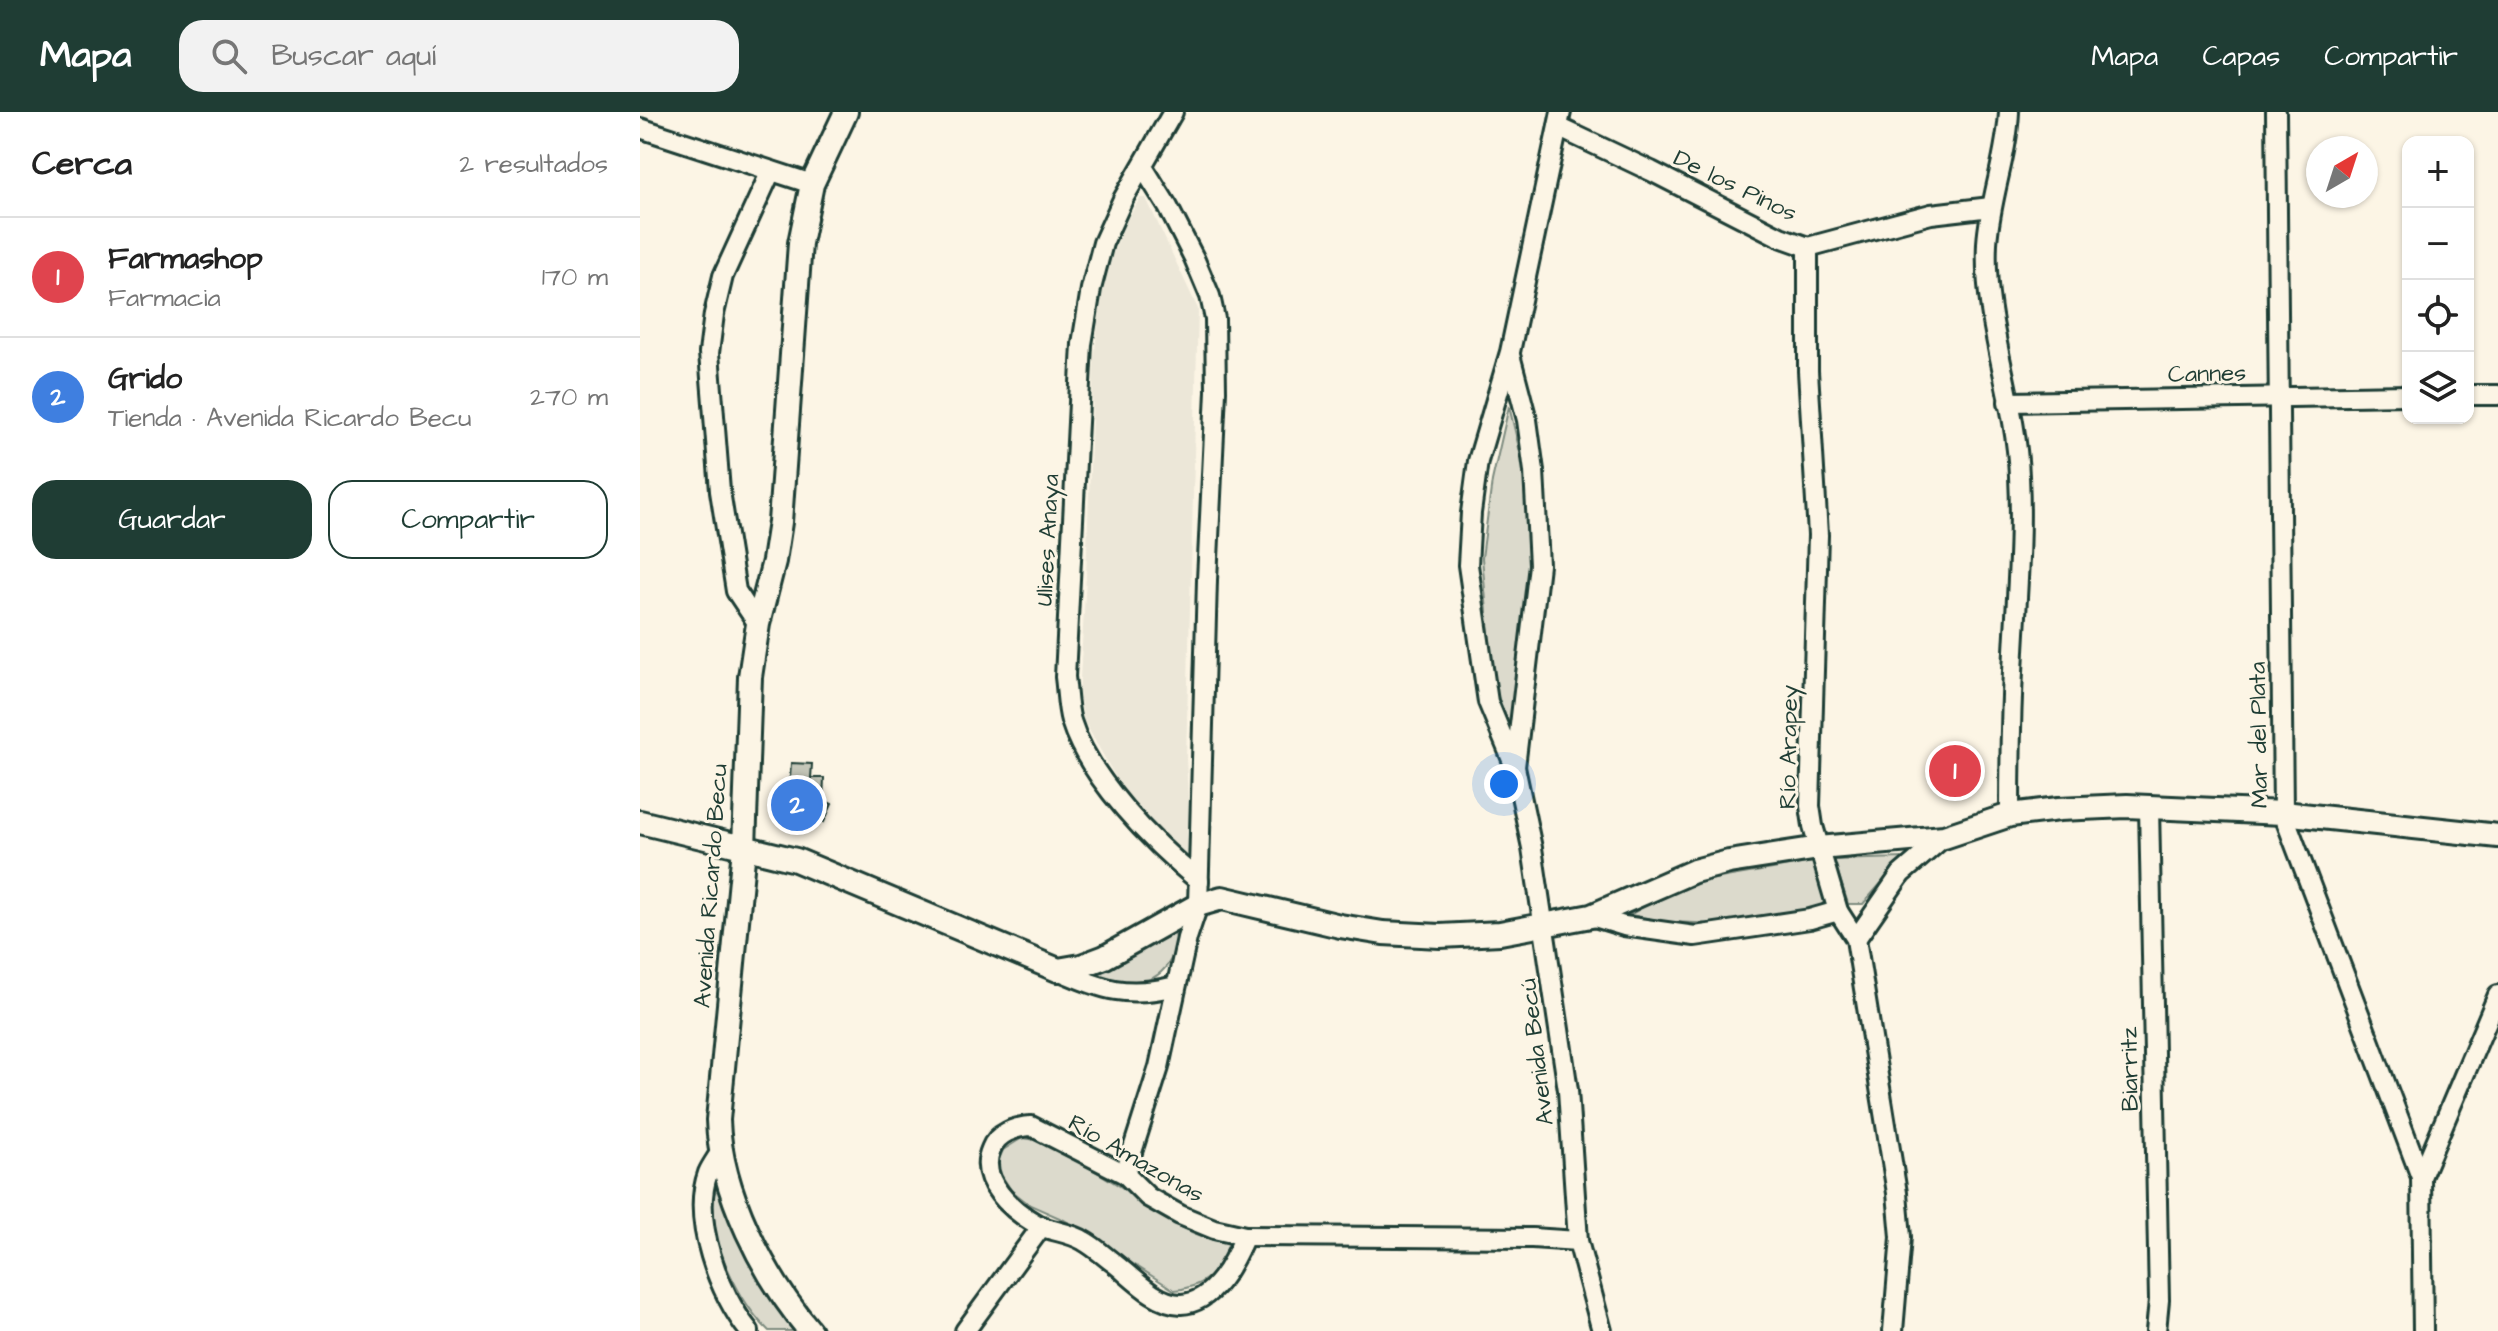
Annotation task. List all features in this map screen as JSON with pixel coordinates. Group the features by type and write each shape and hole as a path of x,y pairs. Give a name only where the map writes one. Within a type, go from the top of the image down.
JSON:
{"street":[{"name":"Avenida Ricardo Becu","path":"810,1331 796,1314 748,1233 721,1151 718,1120 744,848 750,677 780,522 800,243 812,184 846,112"},
{"name":"Ulises Anaya","path":"1173,112 1123,199 1103,243 1091,289 1082,344 1065,677 1071,721 1101,775 1128,812 1166,854 1199,881"},
{"path":"2009,112 1987,244 1989,302 2017,441 2021,554 2014,648 2010,815"},
{"name":"Mar del Plata","path":"2276,112 2283,813 2421,1177 2423,1331"},
{"path":"1515,767 1488,702 1468,565 1471,513 1478,461 1510,352 1540,199 1560,120"},
{"name":"De los Pinos","path":"1560,120 1651,171 1780,237 1808,247 1931,214 1991,207"},
{"path":"640,128 812,184"},
{"path":"1125,1174 1159,1067 1176,986 1198,905 1216,391 1215,319 1210,296 1168,207 1143,167"},
{"path":"758,624 736,591 720,491 709,353 723,276 771,171"},
{"name":"Río Arapey","path":"1808,247 1808,371 1818,535 1810,806 1838,911 1856,939 1892,1145 1901,1237 1893,1331"},
{"path":"1510,352 1529,433 1539,565 1515,767"},
{"name":"Cannes","path":"2008,402 2402,395"},
{"path":"2474,395 2498,395"},
{"name":"Avenida Becú","path":"1515,767 1545,925 1568,1090 1578,1241 1602,1331"},
{"path":"1058,970 1105,957 1198,905 1222,898 1383,933 1440,936 1500,933 1591,916 1694,871 1742,859 1819,848 1944,837 2010,815 2059,809 2149,807 2283,813 2498,836"},
{"name":"Biarritz","path":"2149,807 2159,1300 2156,1331"},
{"path":"640,822 796,860 1098,988 1120,992 1156,991 1176,986"},
{"path":"1856,939 1901,874 1944,837"},
{"path":"1591,916 1624,926 1695,936 1810,919 1838,911"},
{"path":"2421,1177 2498,995"},
{"name":"Río Amazonas","path":"1245,1236 1234,1262 1216,1285 1198,1299 1181,1304 1162,1300 1085,1241 1042,1226 1020,1213 992,1182 987,1162 992,1146 1005,1133 1031,1126 1125,1174 1148,1197 1180,1215 1214,1229 1245,1236 1578,1241"},
{"name":"Avenida Ricardo Becu","path":"721,1151 708,1173 702,1202 706,1232 716,1274 749,1331"},
{"path":"965,1331 1042,1226"}],"shaded area":[{"path":"1140,198 1146,198 1198,309 1186,759 1191,850 1183,857 1120,785 1084,721 1079,695 1094,360 1100,305 1111,258"},
{"path":"1509,406 1524,469 1530,548 1511,731 1494,686 1482,558 1492,481"},
{"path":"1903,858 1863,904 1848,904 1834,860"},
{"path":"1813,862 1827,897 1818,910 1722,924 1669,922 1630,915 1665,894 1708,880"},
{"path":"1175,934 1174,953 1157,976 1129,983 1097,977 1120,960"},
{"path":"1022,1138 1038,1141 1062,1152 1174,1223 1199,1235 1228,1243 1231,1249 1208,1278 1194,1286 1174,1290 1064,1220 1030,1205 1011,1190 998,1170 999,1159 1003,1150"},
{"path":"720,1184 760,1278 793,1331 769,1331 758,1320 728,1271 712,1216 713,1198"}],"building":[{"path":"1962,747 1964,765 1961,775 1942,788 1939,749"},
{"path":"791,763 812,764 811,778 824,778 823,800 832,804 824,822 792,803 789,794"}],"place":[{"name":"Farmashop","path":"1955,771"},
{"name":"Grido","path":"797,805"}]}
